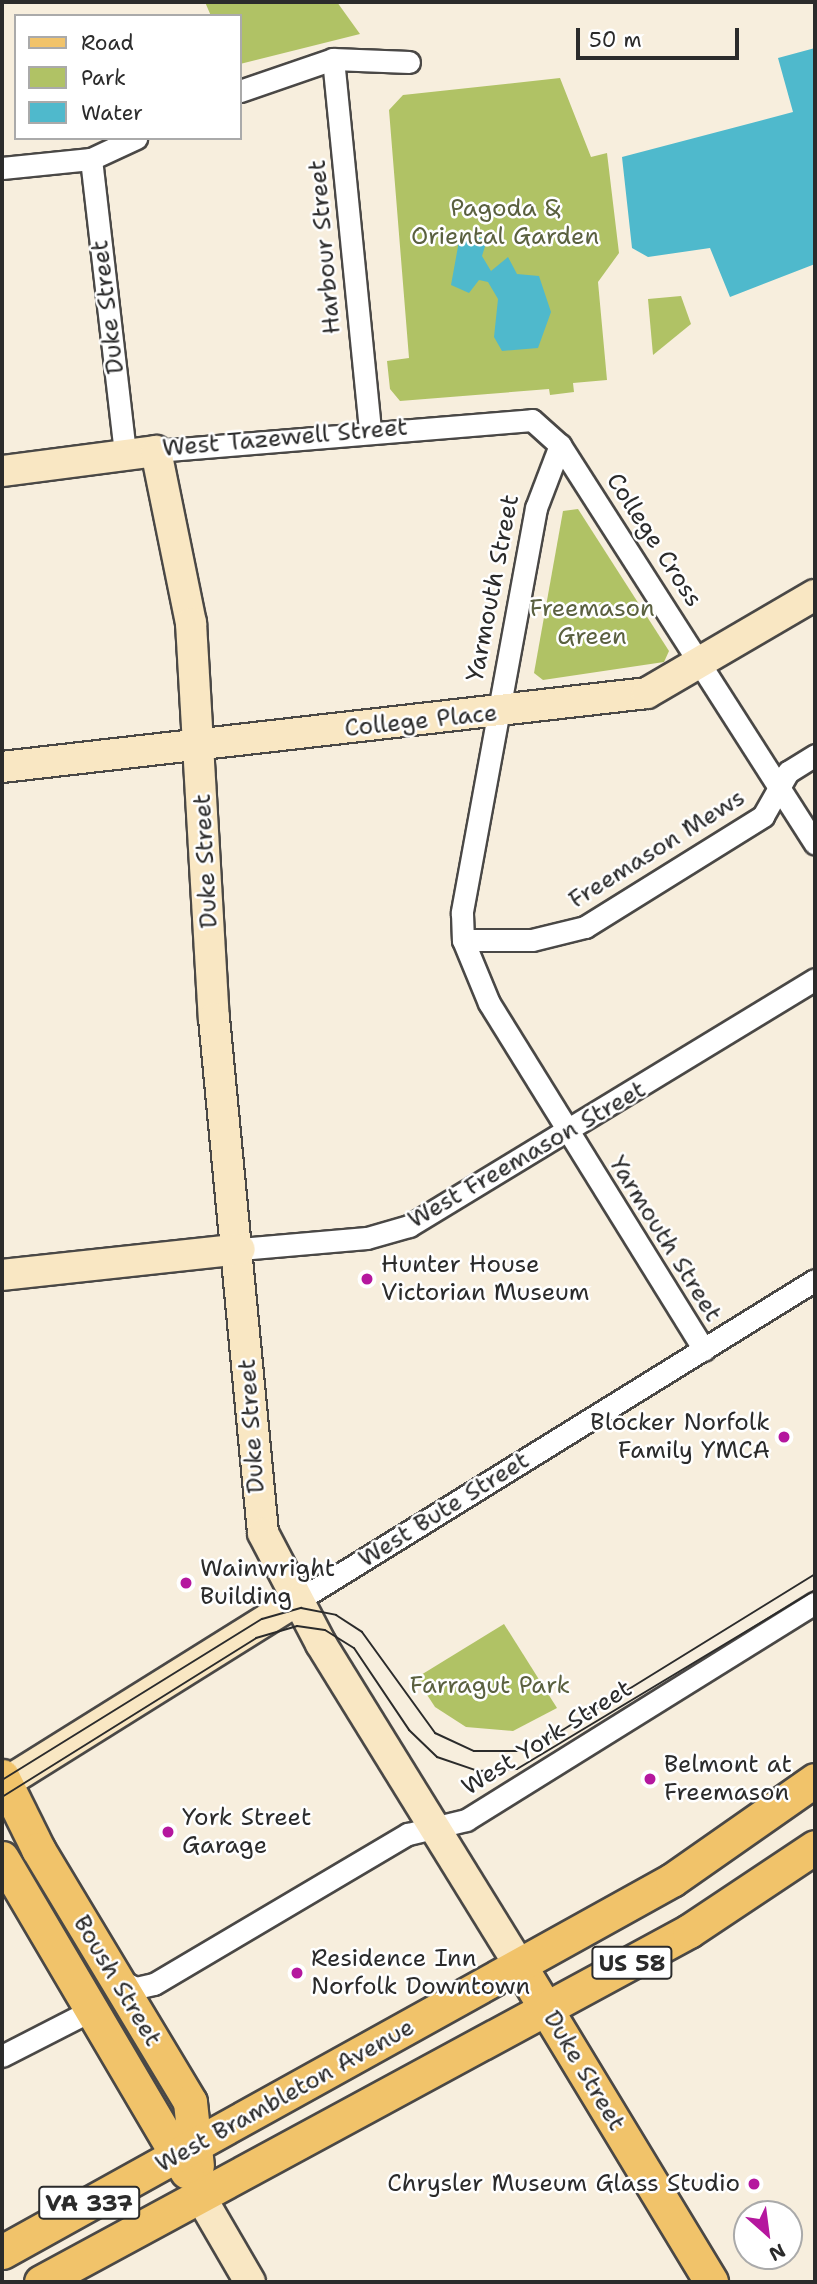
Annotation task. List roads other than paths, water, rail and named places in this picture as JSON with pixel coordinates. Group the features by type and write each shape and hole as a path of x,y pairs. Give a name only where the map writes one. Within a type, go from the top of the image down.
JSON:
{"main road":[{"name":"West Brambleton Avenue","path":"2,2252 520,1966 724,1849 815,1780"},
{"name":"Boush Street","path":"3,1781 114,1977 190,2102 186,2150"},
{"name":"West Brambleton Avenue","path":"41,2282 80,2273 200,2196 546,2010 716,1915 815,1847"},
{"name":"Boush Street","path":"2,1858 92,2010 186,2150 200,2196"},
{"name":"Duke Street","path":"520,1966 711,2282"}],"street":[{"path":"242,90 333,59 409,62"},
{"name":"Harbour Street","path":"333,59 370,430"},
{"path":"2,168 91,159 132,140"},
{"name":"Duke Street","path":"91,159 125,454"},
{"name":"West Tazewell Street","path":"2,471 125,454 513,418 531,420 560,444"},
{"name":"College Cross","path":"560,444 705,664 815,843"},
{"name":"Yarmouth Street","path":"560,444 541,482 461,913 463,940 489,1003 704,1350"},
{"name":"Duke Street","path":"156,451 191,623 214,1018 240,1249 257,1502 272,1559 520,1966"},
{"name":"College Place","path":"2,767 199,743 496,713 647,693 705,664 815,595"},
{"path":"779,785 815,755"},
{"name":"Freemason Mews","path":"463,940 532,940 585,927 763,816 779,785"},
{"name":"West Freemason Street","path":"2,1275 367,1238 410,1226 815,979"},
{"name":"West Bute Street","path":"3,1781 815,1280"},
{"name":"West York Street","path":"114,1977 142,1988 201,1960 408,1834 466,1820 815,1604"},
{"path":"2,2056 92,2010"},
{"name":"Boush Street","path":"200,2196 250,2282"}],"water":[{"path":"815,48 815,264 730,297 710,248 648,257 632,248 622,157 793,112 778,58"},
{"path":"470,234 487,240 482,256 491,271 508,257 517,274 539,276 551,312 538,348 502,351 494,337 498,299 488,282 479,280 469,293 451,285 459,241"}],"tram line":[{"path":"2,1780 262,1619 301,1608 336,1615 362,1632 435,1733 474,1751 516,1751 548,1739 815,1574"},
{"path":"2,1797 256,1638 297,1626 325,1630 354,1648 409,1730 437,1757 478,1771 517,1769 815,1590"}],"place":[{"name":"Hunter House Victorian Museum","path":"367,1279"},
{"name":"Blocker Norfolk Family YMCA","path":"784,1437"},
{"name":"Wainwright Building","path":"186,1583"},
{"name":"Belmont at Freemason","path":"650,1779"},
{"name":"York Street Garage","path":"168,1832"},
{"name":"Residence Inn Norfolk Downtown","path":"297,1973"},
{"name":"Chrysler Museum Glass Studio","path":"754,2184"}],"park label":[{"name":"Pagoda & Oriental Garden","path":"505,223"},
{"name":"Freemason Green","path":"592,623"},
{"name":"Farragut Park","path":"490,1686"}]}
